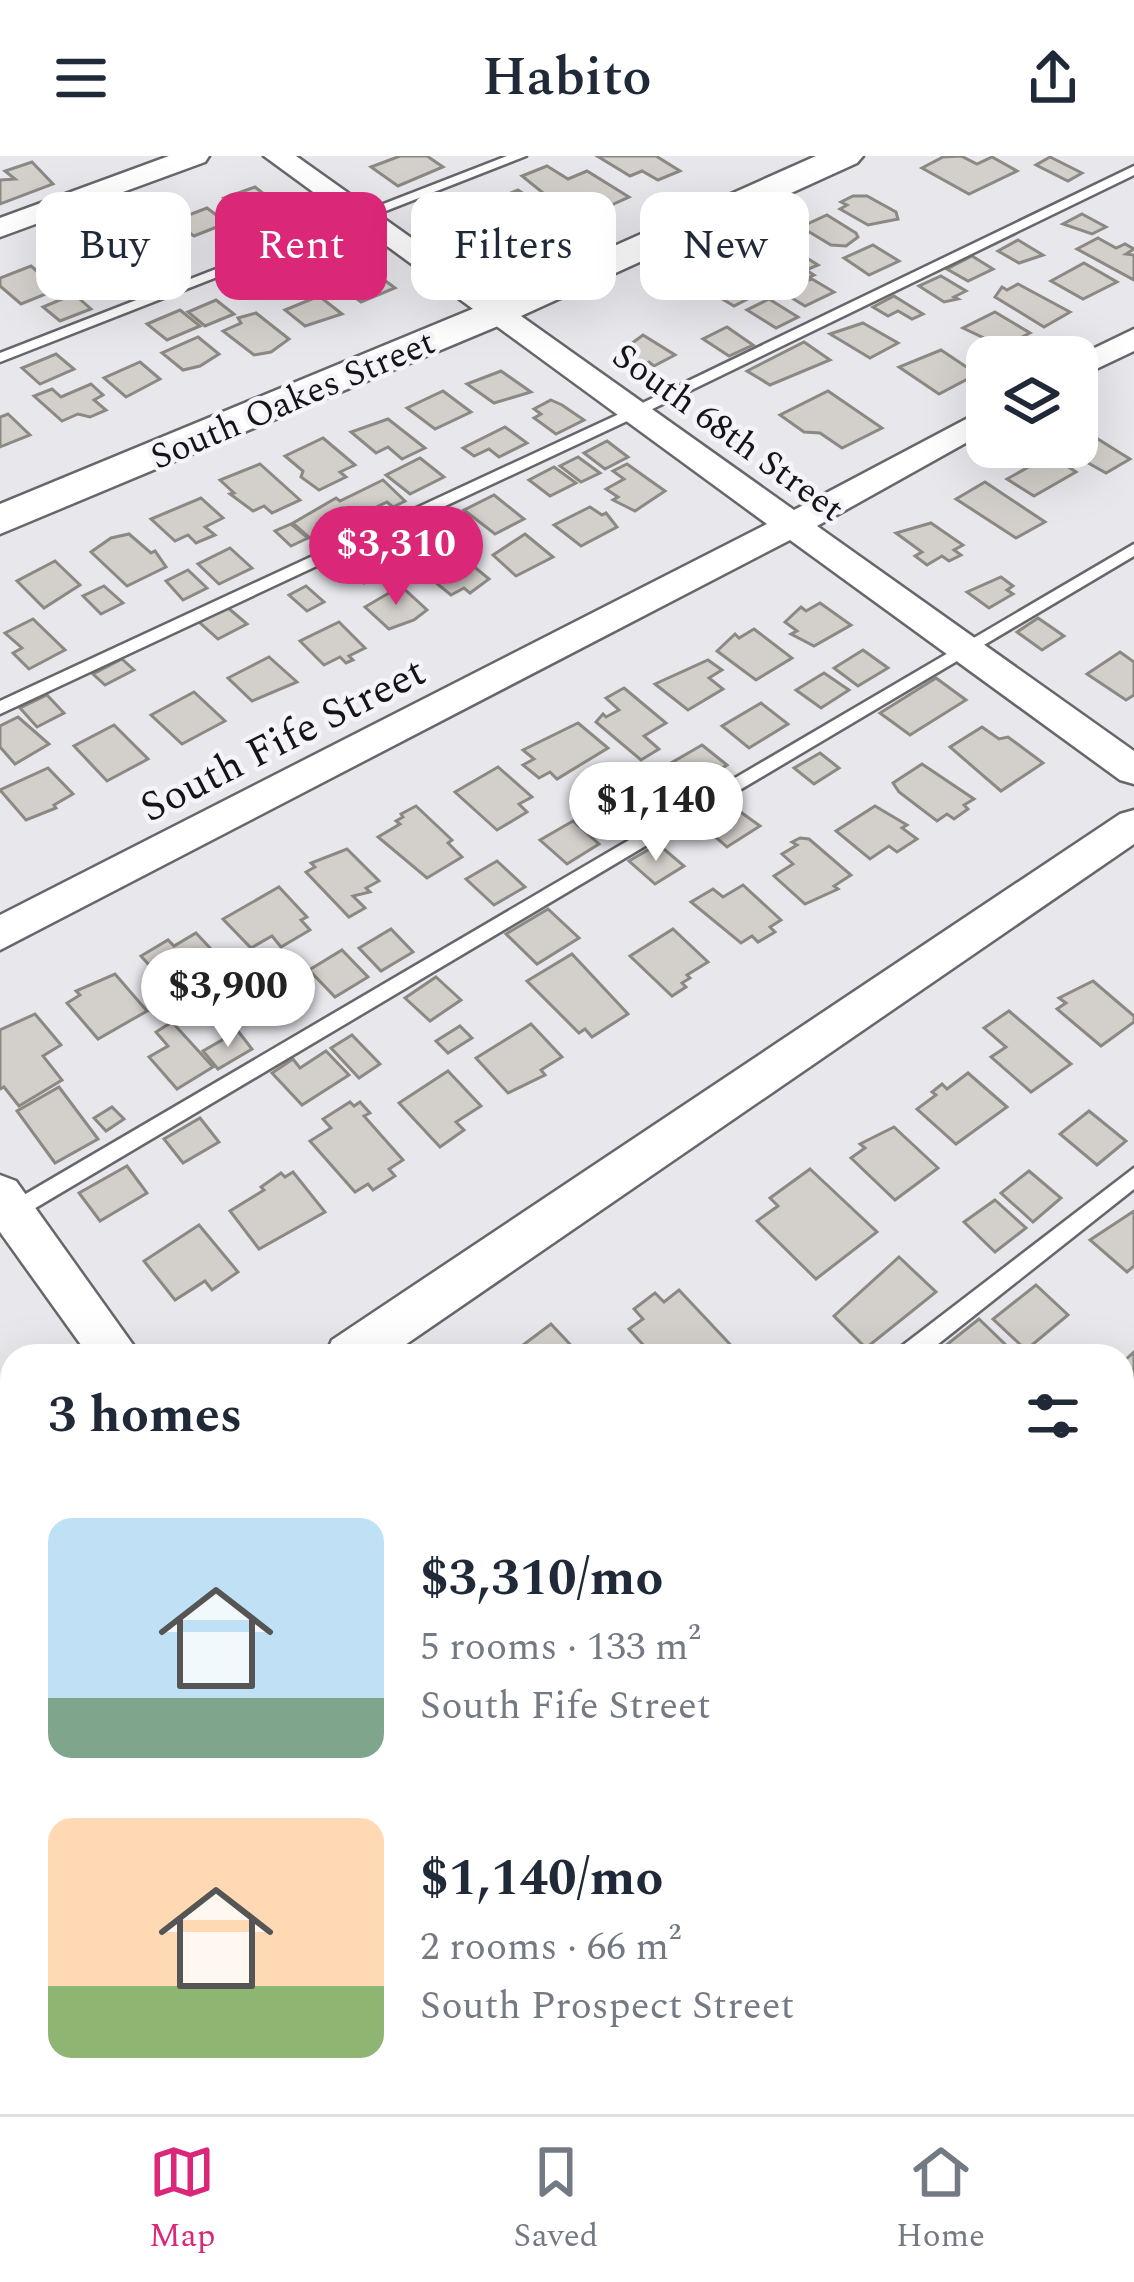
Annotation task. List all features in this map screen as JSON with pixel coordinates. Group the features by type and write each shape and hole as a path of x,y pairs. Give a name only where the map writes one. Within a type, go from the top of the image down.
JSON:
{"street":[{"path":"0,227 195,156"},
{"name":"South 68th Street","path":"278,156 328,192"},
{"name":"South Oakes Street","path":"0,520 496,313 845,156"},
{"name":"South 68th Street","path":"387,234 1134,770"},
{"path":"1098,358 1134,338"},
{"name":"South Fife Street","path":"0,934 792,525 966,430"},
{"path":"367,1344 1134,824"},
{"path":"4,1209 108,1344"}],"lane":[{"path":"387,210 519,156"},
{"path":"0,708 635,412 1134,170"},
{"path":"0,358 215,276"},
{"path":"4,1209 967,651 1134,549"},
{"path":"921,1344 1134,1177"}],"building":[{"path":"400,156 427,156 443,167 398,186 371,167"},
{"path":"597,156 656,156 680,171 658,180 642,171 630,176"},
{"path":"961,156 977,164 992,157 1017,171 969,194 922,168 943,157"},
{"path":"1050,157 1082,173 1068,181 1036,165"},
{"path":"32,162 53,184 0,204 0,180 15,179 5,171"},
{"path":"547,166 568,179 587,171 629,197 616,203 616,192 542,192 522,176"},
{"path":"867,196 896,212 898,219 868,225 840,209 847,205 841,202"},
{"path":"207,208 215,214 215,228 194,236 191,214"},
{"path":"1082,214 1106,227 1092,234 1063,224"},
{"path":"827,215 858,237 846,246 831,245 809,232 809,223"},
{"path":"1098,238 1116,248 1125,244 1134,249 1126,254 1134,255 1134,280 1077,249"},
{"path":"1018,240 1043,255 1019,263 998,251"},
{"path":"873,245 899,261 869,275 844,258"},
{"path":"972,256 993,269 968,281 947,269"},
{"path":"1084,263 1117,282 1083,299 1051,281"},
{"path":"31,266 36,270 36,298 21,304 0,286 0,278"},
{"path":"941,276 966,291 944,302 919,286"},
{"path":"809,280 834,292 805,306 795,300 809,300"},
{"path":"1018,284 1070,312 1044,327 995,297 1002,287 1007,290"},
{"path":"894,296 923,314 912,319 898,311 888,316 873,307"},
{"path":"60,300 81,300 91,309 60,321 43,307"},
{"path":"216,300 234,314 205,326 188,312"},
{"path":"309,300 324,300 342,314 305,326 285,310"},
{"path":"771,300 798,317 776,328 747,310"},
{"path":"180,310 200,326 167,340 147,324"},
{"path":"995,312 1030,333 980,336 963,328"},
{"path":"256,313 289,339 271,352 254,355 223,331 241,323 238,318"},
{"path":"863,323 898,343 870,358 830,334"},
{"path":"727,327 753,345 729,356 703,339"},
{"path":"643,335 675,355 654,366 649,362 641,366 620,352"},
{"path":"198,337 219,354 200,366 183,370 162,353"},
{"path":"804,342 830,360 770,385 747,371"},
{"path":"941,350 966,367 966,380 939,394 899,367"},
{"path":"56,354 74,369 40,384 22,368"},
{"path":"140,362 160,379 126,397 104,378"},
{"path":"501,371 531,392 494,403 467,384"},
{"path":"91,384 103,395 94,400 106,410 90,417 78,414 62,421 34,396 52,389 61,397"},
{"path":"443,391 471,412 435,429 407,408"},
{"path":"828,391 882,428 842,448 820,433 804,432 780,415"},
{"path":"551,400 584,420 556,434 534,418 541,414 534,409"},
{"path":"8,414 30,435 0,447 0,417"},
{"path":"388,419 425,448 402,459 388,447 376,453 351,432"},
{"path":"505,427 527,443 499,457 489,449 474,456 463,448"},
{"path":"323,438 355,465 340,472 346,477 319,490 285,456"},
{"path":"1098,439 1130,459 1106,473 1097,468"},
{"path":"607,441 628,457 605,469 584,453"},
{"path":"578,457 600,473 581,482 560,466"},
{"path":"420,458 444,477 410,494 386,475"},
{"path":"260,464 300,500 272,513 264,506 253,511 220,480"},
{"path":"627,464 665,491 635,511 613,500 618,497 606,489 624,479 613,471"},
{"path":"554,467 576,483 550,496 529,480"},
{"path":"1027,468 1076,472 1034,496 1007,479"},
{"path":"383,480 405,501 393,507 387,502 362,514 356,509 339,517 345,523 311,539 293,523 336,498 340,501"},
{"path":"985,482 1045,522 1016,538 956,499"},
{"path":"494,495 524,519 495,534 464,510"},
{"path":"201,498 223,518 205,527 215,535 196,543 188,535 175,541 151,519"},
{"path":"590,507 606,513 617,527 581,546 554,525"},
{"path":"931,523 963,545 954,550 961,555 949,561 942,556 927,565 915,556 922,552 896,533"},
{"path":"291,524 308,538 291,546 275,531"},
{"path":"129,534 151,553 155,551 166,567 127,586 91,552 111,538"},
{"path":"525,534 553,557 516,576 493,555"},
{"path":"230,548 252,568 219,584 198,564"},
{"path":"373,555 391,570 364,583 346,568"},
{"path":"460,555 489,579 470,593 464,588 451,595 424,573"},
{"path":"55,561 80,585 44,608 17,581"},
{"path":"188,570 207,588 183,600 166,581"},
{"path":"1001,577 1013,586 1007,590 1013,594 989,608 967,592"},
{"path":"104,586 123,603 101,614 83,596"},
{"path":"306,586 324,602 307,611 289,595"},
{"path":"401,586 427,610 389,629 365,607"},
{"path":"820,603 851,625 814,646 791,634 797,631 785,622 801,607 806,611"},
{"path":"227,607 247,624 218,639 199,622"},
{"path":"1038,618 1064,636 1042,650 1017,632"},
{"path":"33,619 65,650 29,669 13,653 22,648 5,633"},
{"path":"339,622 365,648 349,656 353,660 346,663 340,657 324,665 300,641"},
{"path":"754,629 792,658 756,680 717,651 735,634 739,638"},
{"path":"863,650 888,668 858,686 834,668"},
{"path":"1120,652 1134,662 1134,695 1126,700 1087,674"},
{"path":"269,657 297,682 252,701 228,678"},
{"path":"122,659 134,670 105,685 93,674"},
{"path":"708,660 722,670 709,678 723,689 688,710 655,684"},
{"path":"824,673 849,690 821,708 796,690"},
{"path":"936,678 966,700 910,735 880,713"},
{"path":"624,688 666,723 644,736 659,749 641,760 596,722 603,714 606,717 619,710 606,698"},
{"path":"194,692 225,721 182,744 151,715"},
{"path":"47,695 64,713 37,727 20,708"},
{"path":"761,703 788,724 749,748 722,726"},
{"path":"18,717 49,744 15,764 0,747 0,726"},
{"path":"578,723 608,748 557,779 550,772 539,778 523,765 534,759 523,750"},
{"path":"114,725 148,759 107,781 74,746"},
{"path":"982,727 999,739 1008,737 1043,763 1001,791 950,747"},
{"path":"702,745 727,765 697,784 671,763"},
{"path":"820,753 839,768 814,784 794,768"},
{"path":"922,764 974,799 964,805 968,809 954,819 947,814 937,821 899,792 893,783"},
{"path":"498,767 532,797 519,804 527,812 497,830 455,792"},
{"path":"48,768 73,794 56,808 26,820 0,790"},
{"path":"610,800 630,813 632,821 604,837 582,816"},
{"path":"728,803 760,826 727,847 698,822"},
{"path":"416,806 452,840 448,843 462,857 427,878 378,837 400,824 396,821 401,814"},
{"path":"875,806 907,825 902,828 917,839 897,852 889,846 870,859 836,831"},
{"path":"573,821 599,844 567,864 540,840"},
{"path":"800,838 809,839 851,875 834,886 838,889 805,904 774,876 793,864 782,854"},
{"path":"658,844 684,866 655,884 629,861"},
{"path":"347,849 379,881 366,888 370,892 353,896 365,908 349,917 306,872 315,867 311,863"},
{"path":"497,861 525,887 494,905 466,879"},
{"path":"743,885 781,920 770,927 775,932 758,942 752,936 741,943 691,902 713,889 723,897"},
{"path":"279,887 307,917 301,920 310,930 281,947 272,936 251,948 223,919"},
{"path":"548,909 579,938 537,964 506,934"},
{"path":"391,929 413,952 381,971 359,948"},
{"path":"673,929 708,962 687,975 690,978 682,983 686,987 672,996 630,956"},
{"path":"196,933 226,965 222,968 232,980 216,990 204,978 176,995 141,956 168,940 174,946"},
{"path":"342,950 368,977 335,997 309,970"},
{"path":"572,954 628,1014 592,1037 585,1029 579,1033 527,981"},
{"path":"115,974 147,1011 98,1039 67,1003 80,995 76,991"},
{"path":"436,977 461,1000 430,1021 405,998"},
{"path":"1093,981 1134,1016 1134,1022 1101,1046 1057,1009 1066,1003 1059,998"},
{"path":"1009,1011 1071,1064 1031,1092 991,1057 1006,1047 984,1028"},
{"path":"35,1014 61,1045 43,1056 62,1080 19,1106 4,1087 0,1089 0,1030"},
{"path":"172,1022 213,1067 177,1089 149,1057 168,1046 156,1032"},
{"path":"531,1024 562,1057 541,1070 545,1075 508,1093 476,1058"},
{"path":"460,1026 472,1038 448,1053 436,1041"},
{"path":"238,1031 252,1049 218,1069 203,1051"},
{"path":"352,1035 380,1064 359,1078 331,1048"},
{"path":"326,1051 349,1075 302,1105 272,1073 293,1059 300,1068"},
{"path":"448,1071 481,1106 456,1122 464,1130 440,1147 399,1103"},
{"path":"968,1073 1007,1107 956,1144 917,1109 942,1084 947,1089"},
{"path":"59,1087 98,1139 55,1163 17,1111"},
{"path":"350,1102 354,1106 360,1102 370,1113 364,1116 403,1160 389,1169 395,1176 373,1190 368,1184 355,1192 310,1141 331,1128 323,1119"},
{"path":"112,1107 124,1119 106,1131 94,1118"},
{"path":"1089,1111 1126,1141 1097,1165 1060,1134"},
{"path":"200,1118 219,1142 183,1163 164,1139"},
{"path":"894,1127 938,1168 895,1200 851,1158 865,1148 860,1144"},
{"path":"127,1166 147,1193 100,1221 79,1193"},
{"path":"810,1169 877,1232 816,1279 757,1221 778,1206 770,1198"},
{"path":"1029,1171 1061,1198 1033,1222 1001,1193"},
{"path":"293,1172 325,1212 259,1249 230,1211 281,1173 285,1177"},
{"path":"995,1200 1026,1228 995,1252 964,1222"},
{"path":"1134,1211 1134,1266 1127,1272 1090,1240"},
{"path":"199,1225 238,1272 212,1290 205,1281 175,1300 144,1261"},
{"path":"899,1257 936,1292 871,1344 862,1344 834,1316"},
{"path":"1036,1285 1068,1315 1033,1344 1020,1344 993,1319"},
{"path":"679,1290 730,1344 642,1344 629,1329 643,1319 634,1309 655,1293 664,1302"},
{"path":"979,1319 1005,1344 948,1344"},
{"path":"551,1324 570,1344 524,1344"}]}
